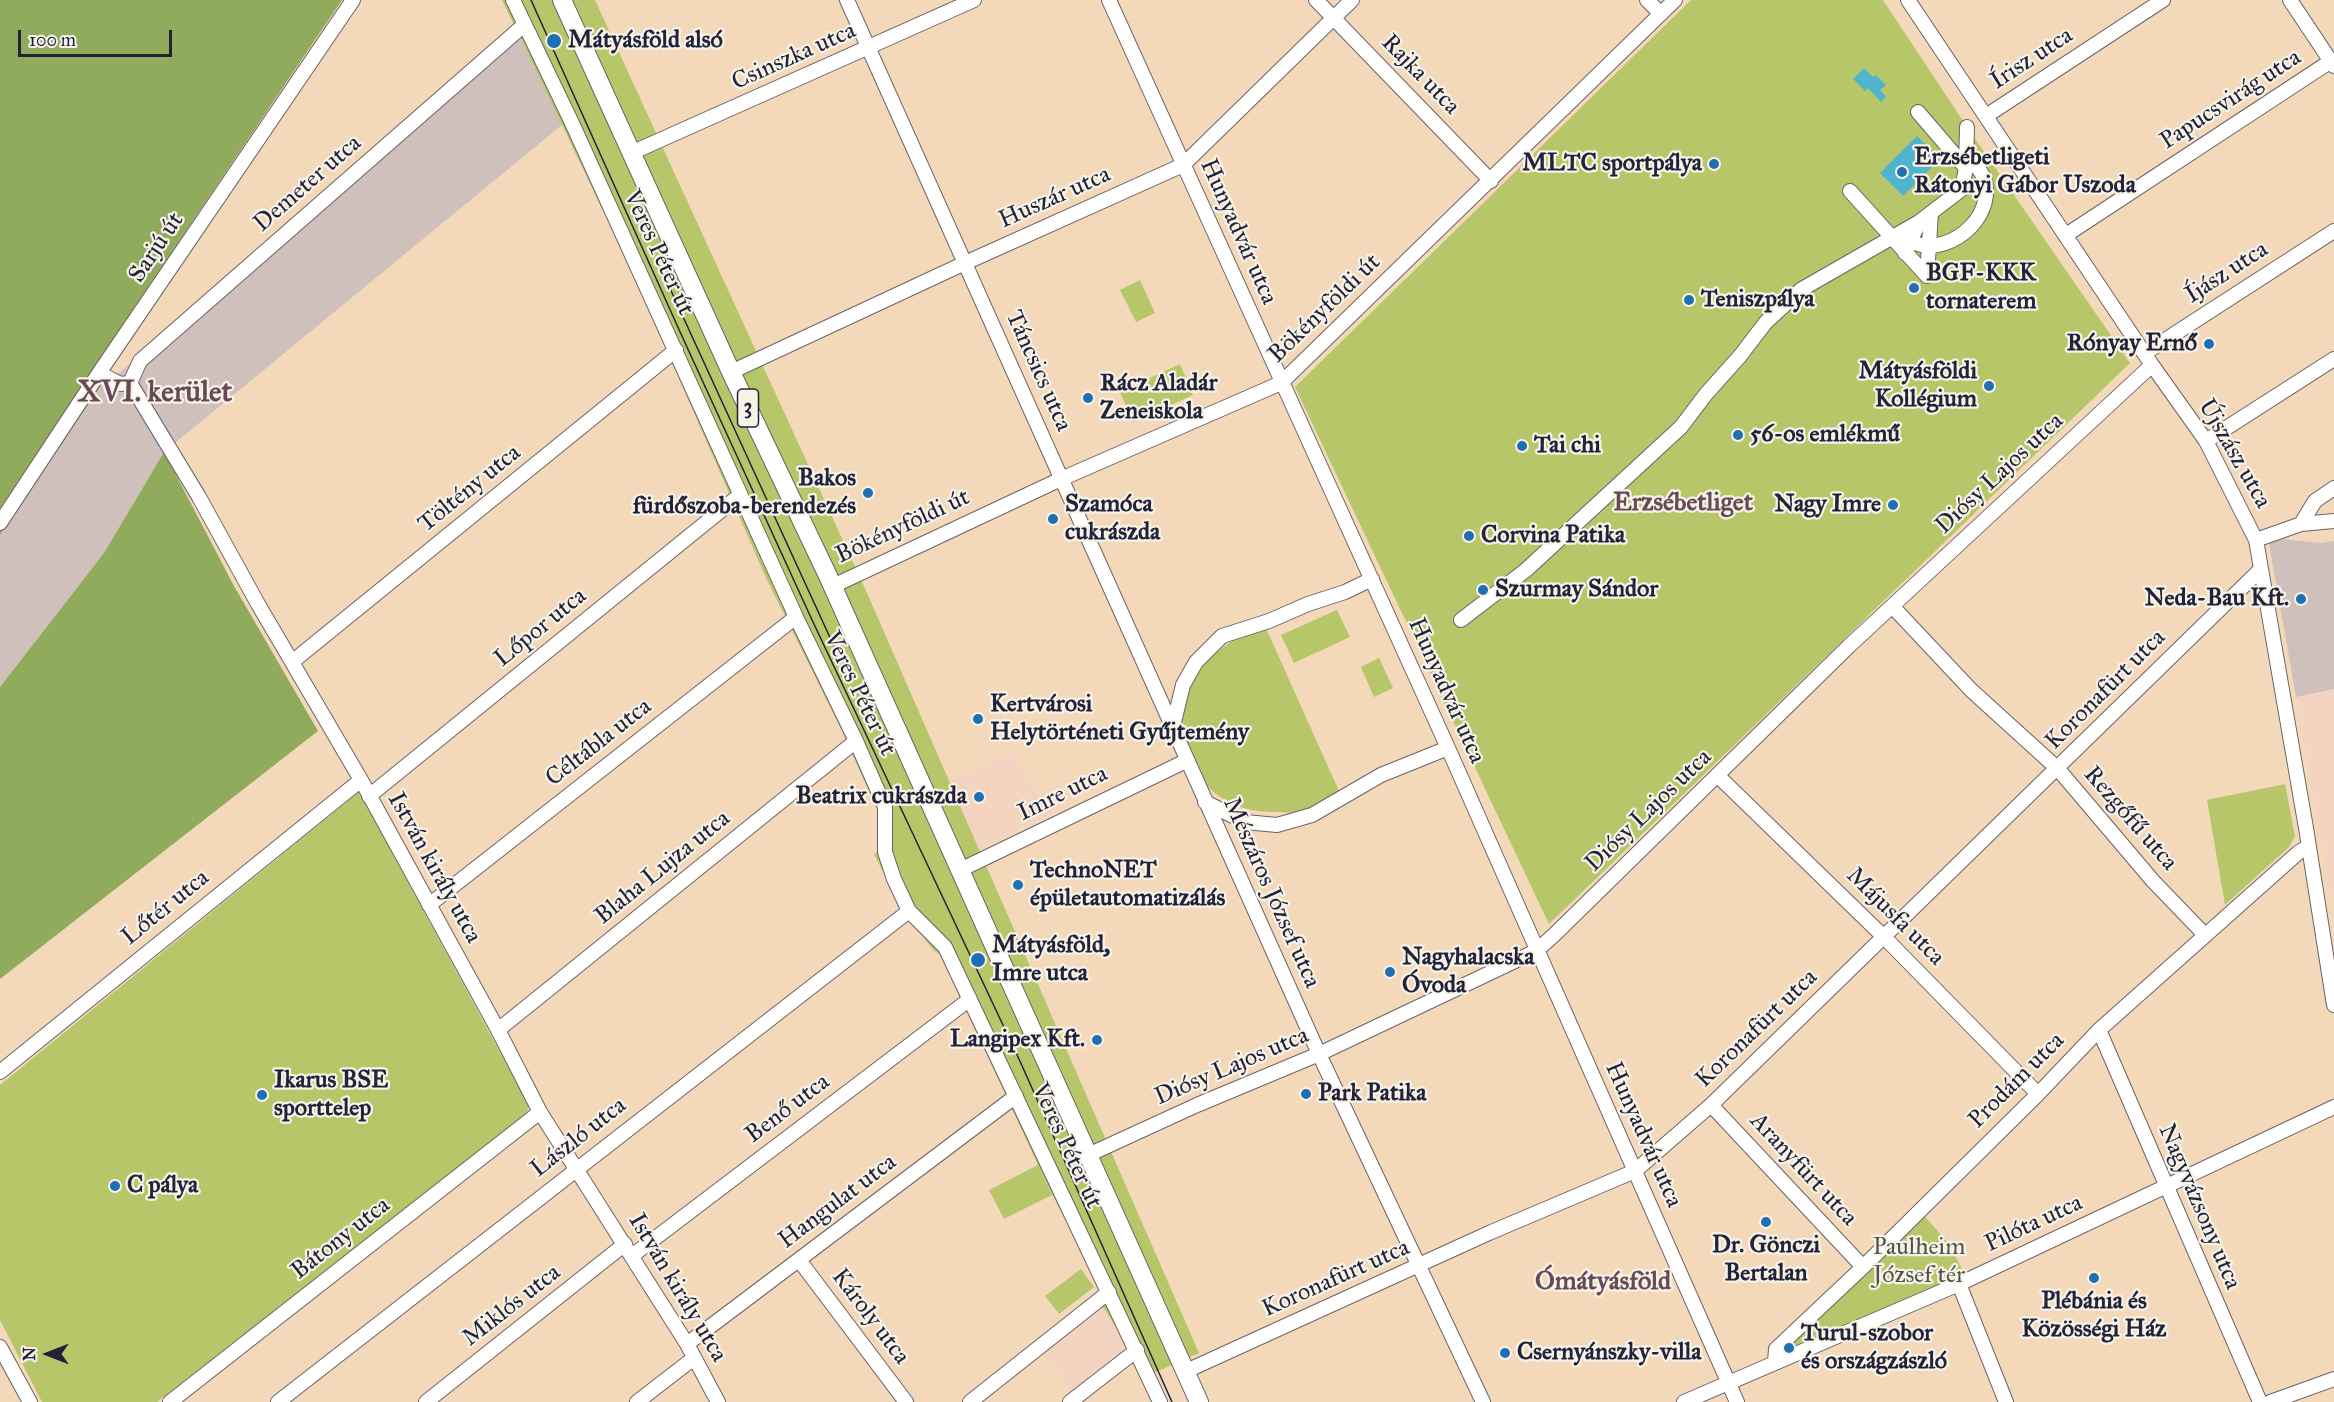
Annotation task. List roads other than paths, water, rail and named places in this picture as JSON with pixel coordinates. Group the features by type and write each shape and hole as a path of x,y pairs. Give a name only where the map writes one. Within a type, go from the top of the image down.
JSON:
{"main road":[{"name":"Veres Péter út","path":"562,0 731,372 833,586 1198,1402"}],"street":[{"name":"Sarjú út","path":"0,523 99,373 353,0"},
{"name":"Veres Péter út","path":"513,0 572,123 740,495 885,807 887,827 885,852 889,867 909,911 945,947 1160,1402"},
{"name":"Táncsics utca","path":"847,0 1173,726 1186,760"},
{"name":"Csinszka utca","path":"631,153 974,0"},
{"name":"Hunyadvár utca","path":"1109,0 1448,748 1737,1402"},
{"name":"Rajka utca","path":"1316,0 1491,181"},
{"name":"Huszár utca","path":"731,372 1183,165 1352,0"},
{"path":"1647,0 1661,14"},
{"name":"Bökényföldi út","path":"833,586 1061,478 1281,383 1675,0"},
{"name":"Újszász utca","path":"1908,0 2148,359 2206,441 2256,540 2334,1005"},
{"name":"Írisz utca","path":"1986,116 2163,0"},
{"path":"2290,0 2332,63"},
{"name":"Demeter utca","path":"130,383 140,361 524,25"},
{"name":"Papucsvirág utca","path":"2066,235 2332,63"},
{"path":"1907,247 1929,246 1951,241 1971,228 1978,219 1985,198 1989,174 1918,112"},
{"path":"1461,620 1526,570 1681,427 1766,322 1802,289 1919,222 1962,189 1975,161 1967,127"},
{"path":"1850,191 1891,238 1907,247 1927,276 1930,213"},
{"path":"1907,247 1919,222"},
{"name":"Íjász utca","path":"2148,359 2334,231"},
{"name":"Töltény utca","path":"292,662 676,350"},
{"name":"Diósy Lajos utca","path":"1088,1155 1197,1105 1319,1054 1536,951 1554,936 1849,646 2077,432 2148,359"},
{"path":"2206,441 2334,359"},
{"path":"99,373 120,384 130,383"},
{"name":"István király utca","path":"130,383 199,497 361,780 498,1030 540,1112 687,1344 718,1402"},
{"path":"2301,524 2315,501 2334,488"},
{"name":"Lőpor utca","path":"369,796 740,495"},
{"path":"2256,540 2301,524 2334,521"},
{"name":"Koronafürt utca","path":"1184,1372 1635,1171 1711,1105 2260,570"},
{"path":"1173,726 1183,685 1196,662 1222,636 1269,621 1308,604 1345,592 1372,579"},
{"name":"Rezgőfű utca","path":"1893,607 1971,690 2058,769 2154,881 2205,935"},
{"name":"Céltábla utca","path":"429,905 796,617"},
{"name":"Blaha Lujza utca","path":"498,1030 856,741"},
{"path":"1205,802 1245,822 1277,825 1312,815 1381,775 1448,748"},
{"name":"Imre utca","path":"960,870 1186,760"},
{"name":"Mészáros József utca","path":"1186,760 1319,1054 1483,1402"},
{"name":"Májusfa utca","path":"1717,775 1884,938 2038,1094"},
{"name":"Lőtér utca","path":"0,1072 361,780"},
{"name":"Prodám utca","path":"1775,1362 1776,1349 1863,1267 2038,1094 2098,1030 2299,852 2309,846"},
{"name":"László utca","path":"278,1402 909,911"},
{"name":"Benő utca","path":"629,1250 970,999"},
{"name":"Nagyvázsony utca","path":"2098,1030 2260,1402"},
{"name":"Hangulat utca","path":"687,1344 1016,1096"},
{"name":"Aranyfürt utca","path":"1711,1105 1863,1267"},
{"name":"Pilóta utca","path":"1684,1402 1959,1284 2334,1107"},
{"name":"Bátony utca","path":"170,1402 540,1112"},
{"name":"Miklós utca","path":"426,1402 629,1250"},
{"name":"Károly utca","path":"799,1260 906,1402"},
{"path":"1959,1284 2006,1402"},
{"path":"970,1402 1110,1293"},
{"path":"0,1347 30,1402"},
{"path":"1070,1402 1137,1350"},
{"path":"637,1402 694,1358"},
{"path":"2270,1402 2334,1379"}],"water":[{"path":"1864,68 1886,85 1880,90 1886,97 1881,102 1868,88 1865,91 1853,79"},
{"path":"1917,136 1940,159 1903,196 1880,173"}],"tram line":[{"path":"531,0 813,622 1019,1059 1172,1402"},
{"path":"668,284 838,655"}],"place":[{"name":"Mátyásföld alsó","path":"554,41"},
{"name":"MLTC sportpálya","path":"1714,164"},
{"name":"Erzsébetligeti Rátonyi Gábor Uszoda","path":"1902,172"},
{"name":"BGF-KKK tornaterem","path":"1914,288"},
{"name":"Teniszpálya","path":"1689,300"},
{"name":"Rónyay Ernő","path":"2209,344"},
{"name":"Mátyásföldi Kollégium","path":"1989,386"},
{"name":"Rácz Aladár Zeneiskola","path":"1088,398"},
{"name":"56-os emlékmű","path":"1738,435"},
{"name":"Tai chi","path":"1522,446"},
{"name":"Bakos fürdőszoba-berendezés","path":"868,493"},
{"name":"Nagy Imre","path":"1893,505"},
{"name":"Szamóca cukrászda","path":"1053,519"},
{"name":"Corvina Patika","path":"1469,536"},
{"name":"Szurmay Sándor","path":"1483,590"},
{"name":"Neda-Bau Kft.","path":"2301,599"},
{"name":"Kertvárosi Helytörténeti Gyűjtemény","path":"978,719"},
{"name":"Beatrix cukrászda","path":"979,797"},
{"name":"TechnoNET épületautomatizálás","path":"1018,885"},
{"name":"Mátyásföld, Imre utca","path":"978,960"},
{"name":"Nagyhalacska Óvoda","path":"1390,972"},
{"name":"Langipex Kft.","path":"1097,1040"},
{"name":"Park Patika","path":"1306,1094"},
{"name":"Ikarus BSE sporttelep","path":"262,1095"},
{"name":"C pálya","path":"115,1186"},
{"name":"Dr. Gönczi Bertalan","path":"1766,1222"},
{"name":"Plébánia és Közösségi Ház","path":"2094,1278"},
{"name":"Turul-szobor és országzászló","path":"1789,1348"},
{"name":"Csernyánszky-villa","path":"1505,1353"}],"district":[{"name":"XVI. kerület","path":"155,394"},
{"name":"Erzsébetliget","path":"1683,504"},
{"name":"Ómátyásföld","path":"1603,1283"}],"park label":[{"name":"Paulheim József tér","path":"1919,1262"}]}
